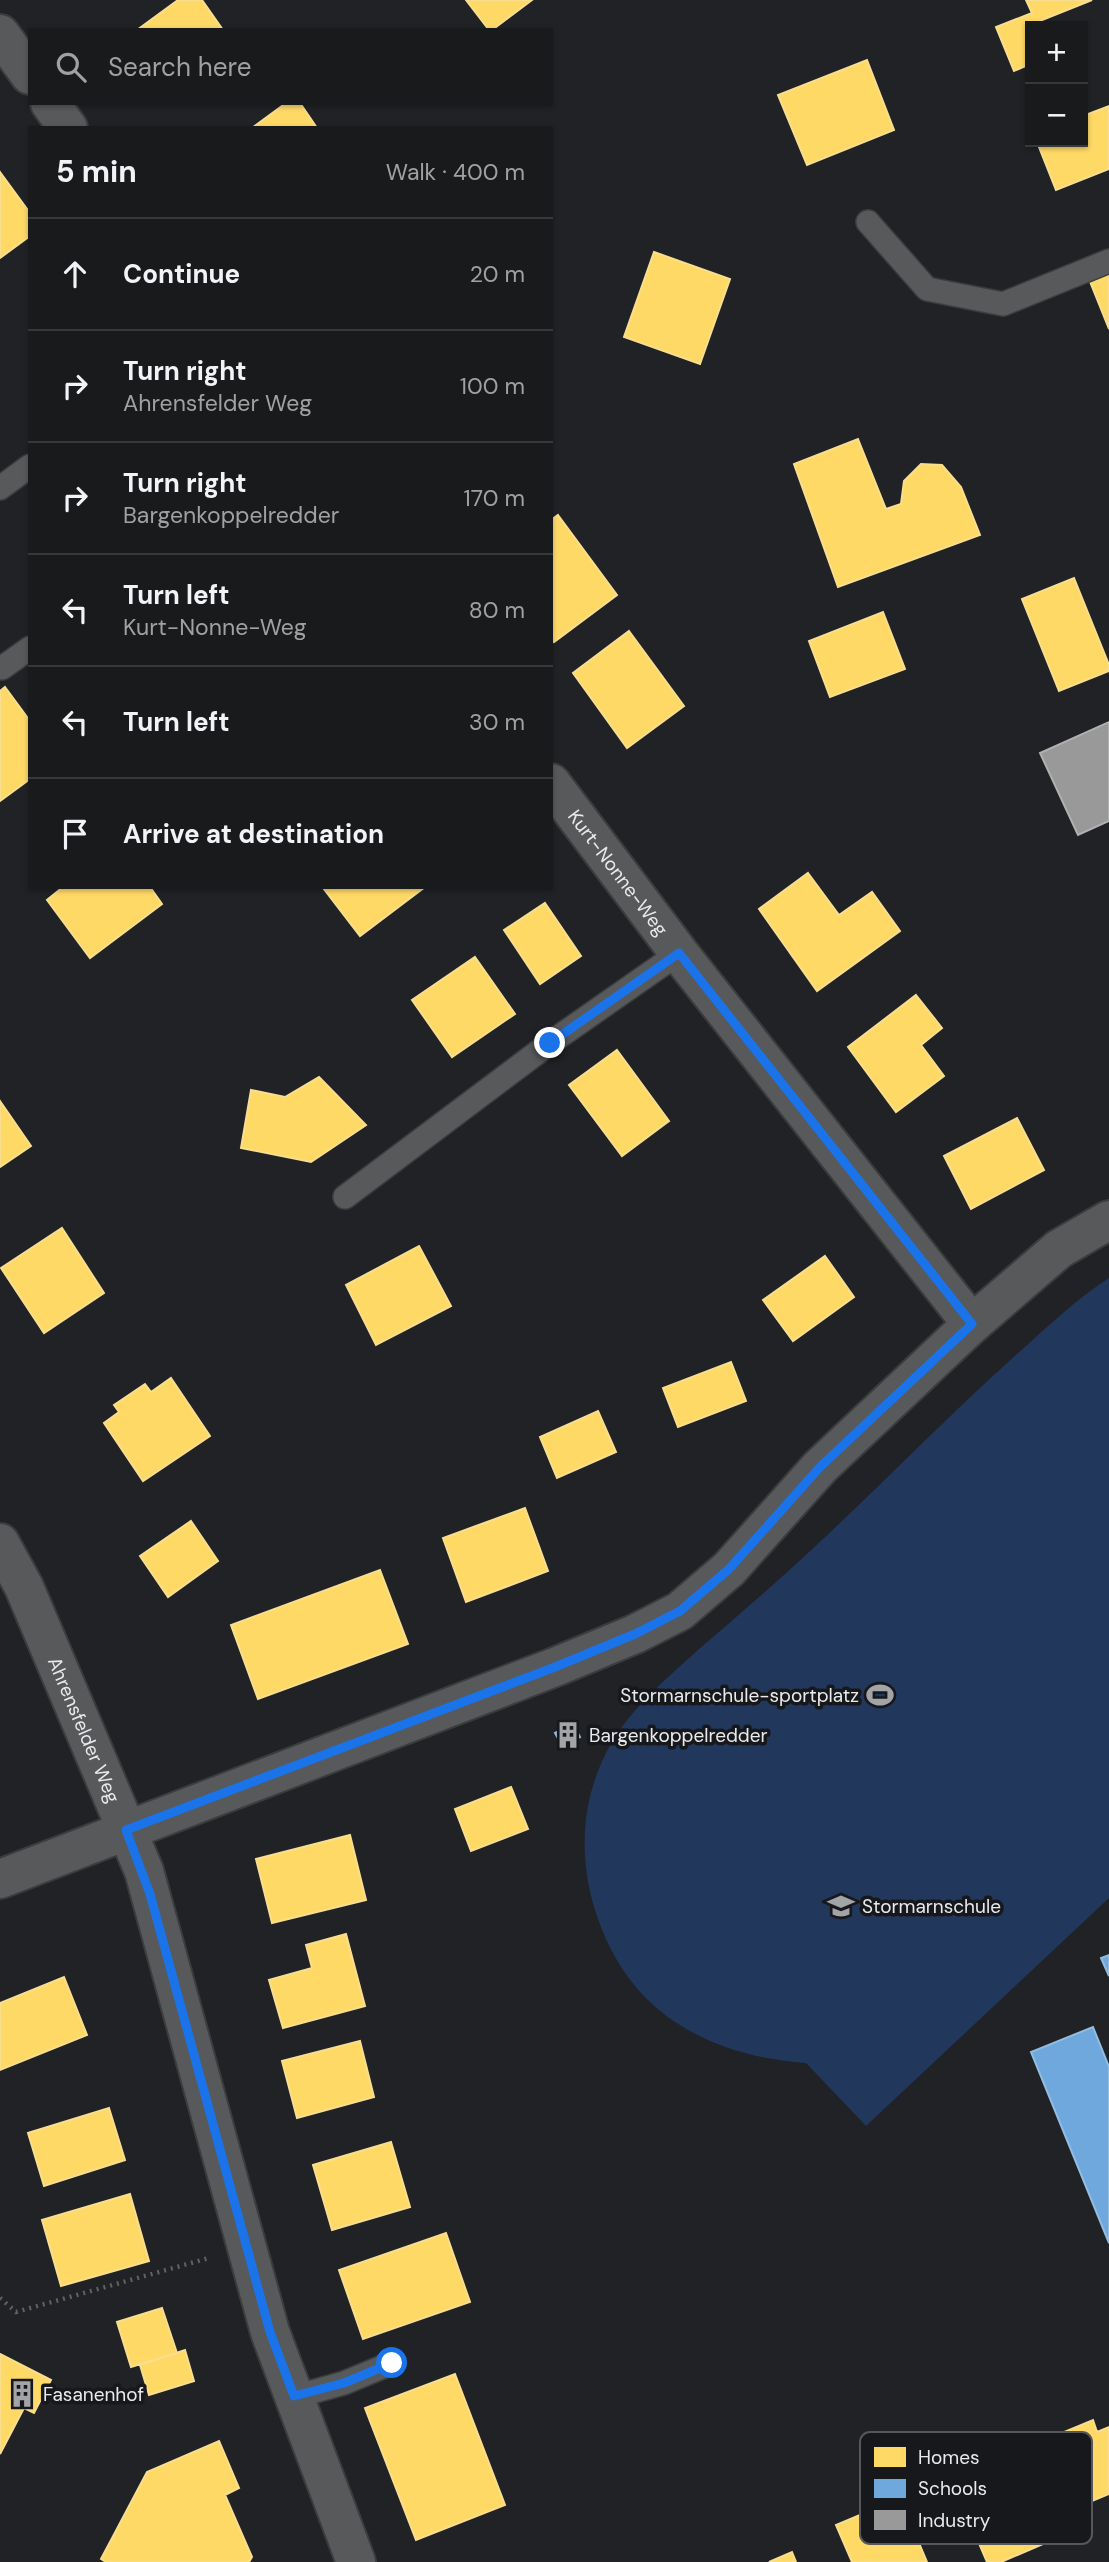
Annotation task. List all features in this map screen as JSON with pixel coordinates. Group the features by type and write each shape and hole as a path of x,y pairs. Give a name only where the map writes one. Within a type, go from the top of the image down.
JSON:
{"street":[{"path":"0,34 28,72"},
{"path":"51,105 67,126"},
{"name":"Kurt-Nonne-Weg","path":"553,786 679,953 972,1324"},
{"path":"0,1879 555,1667 635,1634 680,1611 729,1569 820,1467 972,1324 1059,1249 1109,1220"},
{"name":"Ahrensfelder Weg","path":"0,1543 24,1587 87,1733 150,1894 270,2332 356,2562"}],"lane":[{"path":"868,222 927,289 1003,304 1109,261"},
{"path":"0,488 28,467"},
{"path":"2,668 28,650"},
{"path":"345,1197 550,1043 679,953"},
{"path":"294,2396 344,2383 392,2363"}],"path":[{"path":"0,2298 16,2312 247,2247"}],"shaded area":[{"name":"Stormarnschule-sportplatz","path":"1109,1278 1109,1898 866,2126 806,2063 751,2055 699,2036 675,2022 634,1985 605,1937 589,1886 585,1833 595,1781 614,1739 659,1685 808,1553 1039,1334"}],"building: Homes":[{"path":"178,0 202,0 222,28 140,28"},
{"path":"466,0 532,0 495,28 487,28"},
{"path":"1026,0 1092,0 1040,21 1025,21 1025,66 1014,71 996,27 1032,13"},
{"path":"867,60 894,130 807,165 778,95"},
{"path":"283,105 301,105 316,126 255,126"},
{"path":"1109,106 1109,169 1056,190 1039,147 1088,147 1088,114"},
{"path":"0,172 28,210 28,237 0,258"},
{"path":"654,252 730,279 700,364 624,337"},
{"path":"1109,272 1109,329 1089,279"},
{"path":"858,439 886,509 901,504 904,481 921,464 942,465 961,487 980,535 838,587 794,464"},
{"path":"558,515 617,595 554,642 553,641 553,519"},
{"path":"1074,578 1109,665 1109,671 1059,691 1022,599"},
{"path":"883,612 905,669 830,697 809,641"},
{"path":"629,631 684,706 627,748 573,673"},
{"path":"5,687 28,718 28,780 0,801 0,691"},
{"path":"808,873 839,915 872,892 900,931 817,991 759,909"},
{"path":"61,889 151,889 162,904 90,958 47,900"},
{"path":"324,889 422,889 360,936"},
{"path":"545,903 581,956 540,984 504,930"},
{"path":"475,957 515,1014 452,1057 412,1000"},
{"path":"916,995 942,1028 921,1045 944,1076 896,1112 848,1047"},
{"path":"617,1050 669,1121 622,1156 569,1085"},
{"path":"319,1077 366,1125 311,1162 241,1148 251,1090 285,1097"},
{"path":"0,1101 31,1146 0,1167"},
{"path":"1017,1118 1044,1170 971,1209 944,1156"},
{"path":"62,1228 104,1293 44,1333 1,1268"},
{"path":"419,1246 451,1306 376,1345 346,1285"},
{"path":"825,1256 854,1297 793,1341 763,1300"},
{"path":"731,1362 746,1401 678,1427 663,1388"},
{"path":"171,1378 210,1436 143,1481 104,1423 119,1412 114,1405 145,1384 151,1392"},
{"path":"598,1411 616,1452 557,1478 540,1437"},
{"path":"525,1508 548,1571 466,1602 443,1538"},
{"path":"191,1521 218,1561 168,1597 140,1556"},
{"path":"380,1570 408,1644 258,1699 231,1625"},
{"path":"511,1787 528,1829 471,1851 455,1809"},
{"path":"350,1835 366,1900 272,1923 256,1859"},
{"path":"346,1934 365,2006 283,2028 269,1980 312,1968 306,1945"},
{"path":"64,1977 87,2035 0,2070 0,2003"},
{"path":"360,2041 374,2097 297,2118 282,2061"},
{"path":"109,2108 125,2160 44,2186 28,2133"},
{"path":"391,2142 410,2207 332,2230 313,2165"},
{"path":"130,2194 149,2261 61,2286 42,2220"},
{"path":"446,2233 470,2302 363,2339 339,2270"},
{"path":"162,2308 177,2353 131,2367 117,2322"},
{"path":"185,2350 194,2381 149,2395 140,2365"},
{"name":"Fasanenhof","path":"0,2354 51,2380 34,2413 24,2408 0,2454"},
{"path":"455,2374 505,2505 416,2540 365,2408"},
{"path":"1093,2420 1097,2432 1109,2427 1109,2494 1092,2501 1092,2432 1064,2432"},
{"path":"219,2441 239,2488 225,2495 252,2557 249,2562 106,2562 101,2559 147,2472"},
{"path":"860,2515 860,2544 919,2544 927,2562 852,2562 836,2525"},
{"path":"979,2544 1043,2544 1001,2562 987,2562"},
{"path":"792,2552 796,2562 769,2562"}],"building: Schools":[{"name":"Bargenkoppelredder","path":"573,1724 580,1737 562,1746 555,1733"},
{"path":"1109,1955 1109,1976 1101,1958"},
{"path":"1093,2027 1109,2067 1109,2243 1031,2052"}],"building: Industry":[{"path":"1109,722 1109,821 1078,835 1040,753"}],"place":[{"name":"Stormarnschule-sportplatz","path":"880,1695"},
{"name":"Bargenkoppelredder","path":"568,1735"},
{"name":"Stormarnschule","path":"841,1906"},
{"name":"Fasanenhof","path":"22,2394"}],"route":[{"path":"392,2363 344,2383 294,2396 270,2332 144,1871 126,1830 555,1667 635,1634 680,1611 729,1569 820,1467 972,1324 679,953 550,1043"}]}
